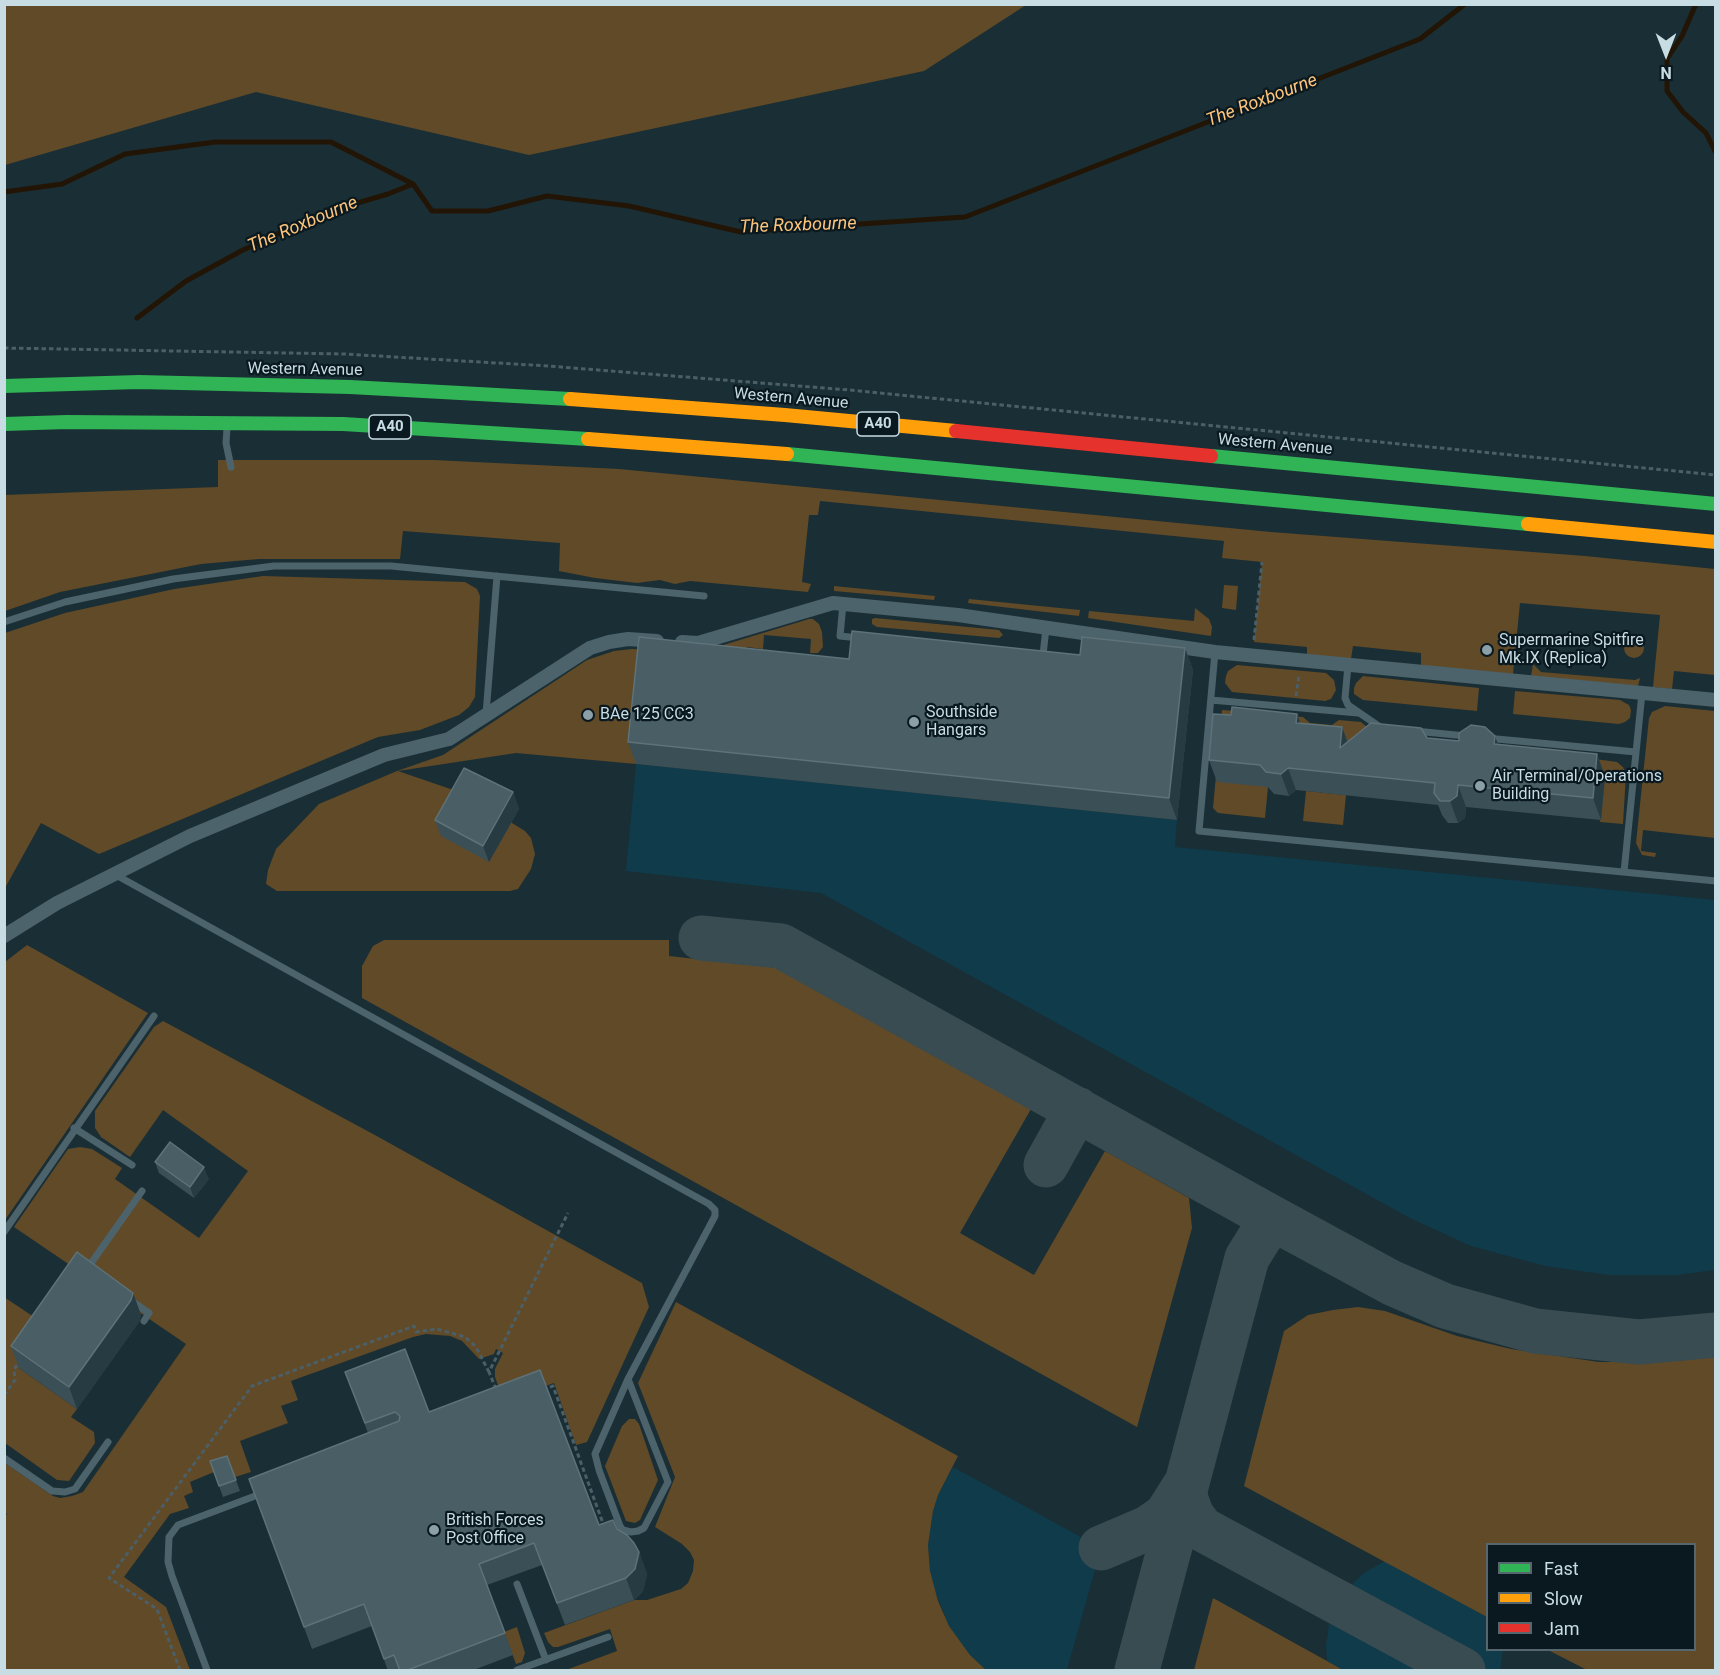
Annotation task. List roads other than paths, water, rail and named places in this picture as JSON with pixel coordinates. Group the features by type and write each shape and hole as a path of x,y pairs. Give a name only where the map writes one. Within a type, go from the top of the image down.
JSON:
{"highway":[{"name":"Western Avenue","path":"4,385 139,382 338,387 548,397 785,415 1716,504"},
{"name":"A40","path":"4,424 343,424 776,453 1716,542"}],"street":[{"path":"4,936 57,903 190,836 384,755 449,739 590,648 628,639 698,643 833,603 958,615 1215,652 1716,700"}],"lane":[{"path":"227,423 226,442 231,466"},
{"path":"4,622 65,602 172,579 274,566 391,566 704,596"},
{"path":"486,716 497,576"},
{"path":"843,604 840,636 862,638"},
{"path":"1032,654 1043,655 1046,628"},
{"path":"1215,652 1199,831 1716,881"},
{"path":"1348,665 1346,698 1348,705 1382,728 1393,729"},
{"path":"1624,872 1642,693"},
{"path":"1211,700 1359,714"},
{"path":"1405,730 1636,752"},
{"path":"114,874 709,1204 715,1210 715,1216 628,1379 595,1454 620,1527 631,1532 644,1528 668,1482 628,1379"},
{"path":"4,1232 74,1128 154,1016"},
{"path":"74,1128 132,1165"},
{"path":"96,1275 87,1269 142,1191"},
{"path":"123,1294 149,1314 144,1321"},
{"path":"4,1458 52,1491 65,1492 75,1489 108,1442"},
{"path":"207,1671 171,1576 168,1562 169,1536 178,1525 274,1488"},
{"path":"517,1584 546,1660"},
{"path":"518,1671 608,1637"}],"waterway":[{"name":"The Roxbourne","path":"137,318 186,281 241,251 320,214 388,194 413,184 432,211 488,211 547,196 629,206 741,232 965,217 1420,39 1465,4"},
{"path":"1696,4 1682,36 1667,59 1667,91 1683,112 1706,133 1716,153"},
{"path":"4,192 62,184 125,154 215,142 331,142 413,184"}],"place":[{"name":"Supermarine Spitfire Mk.IX (Replica)","path":"1487,650"},
{"name":"BAe 125 CC3","path":"588,715"},
{"name":"Southside Hangars","path":"914,722"},
{"name":"Air Terminal/Operations Building","path":"1480,786"},
{"name":"British Forces Post Office","path":"434,1530"}]}
